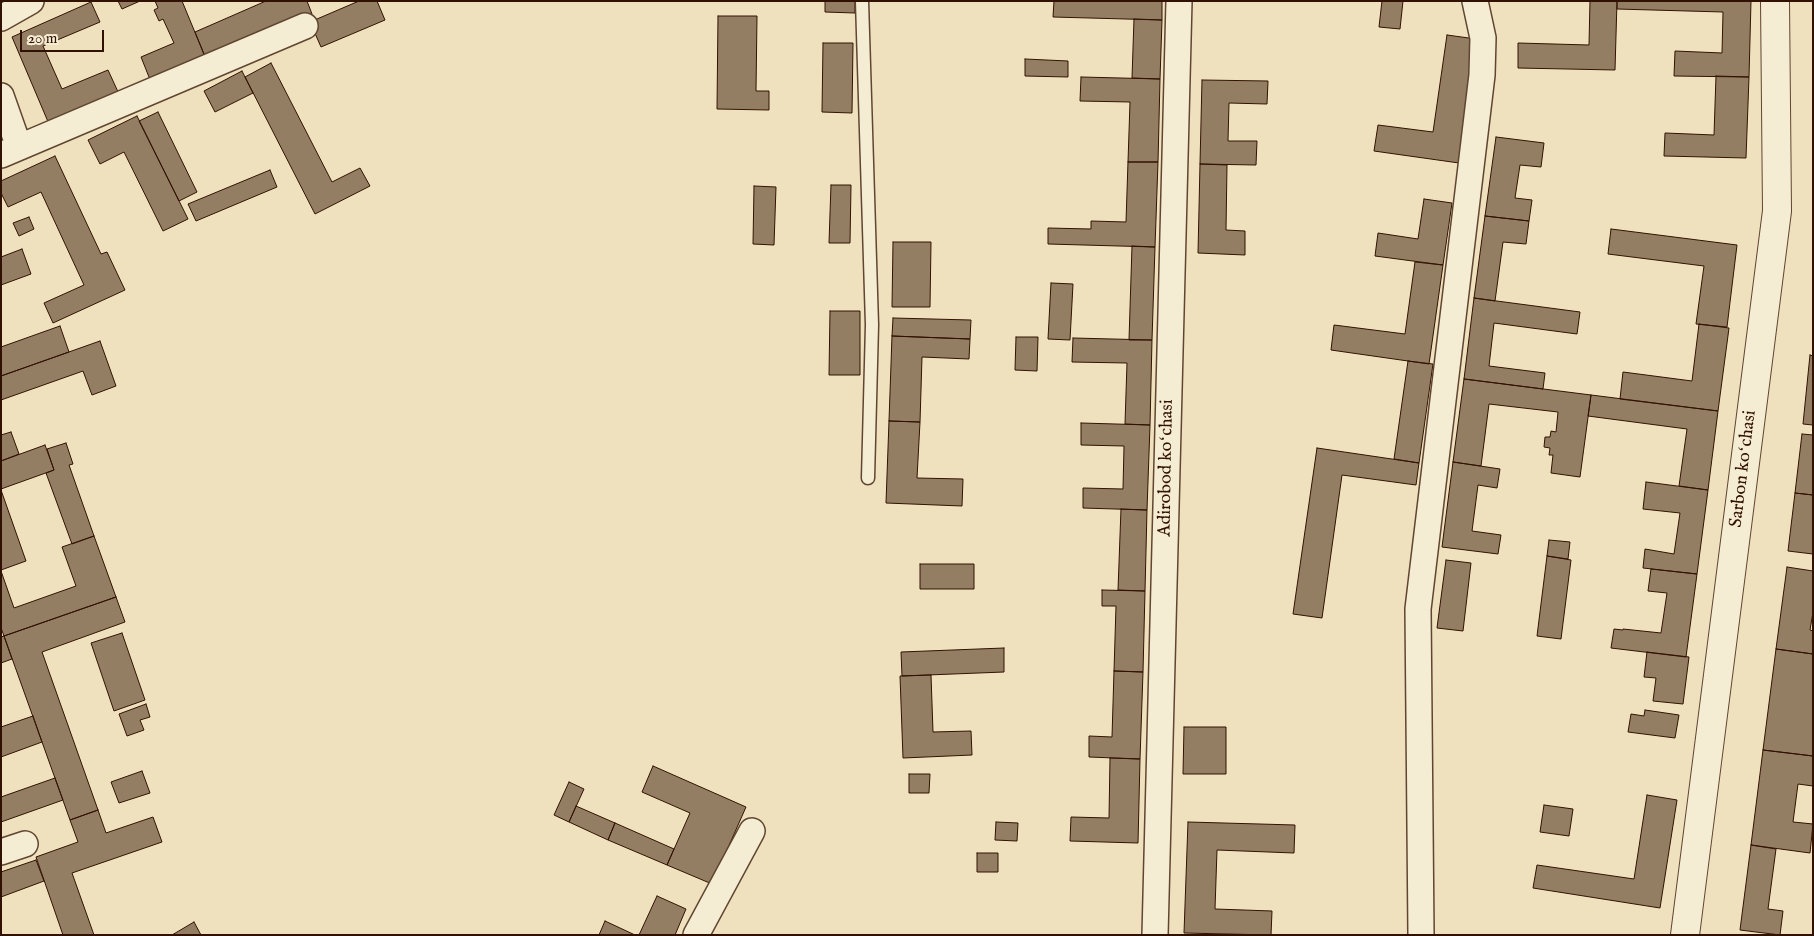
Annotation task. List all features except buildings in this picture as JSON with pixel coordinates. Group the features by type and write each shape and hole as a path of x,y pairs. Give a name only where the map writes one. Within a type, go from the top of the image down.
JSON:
{"street":[{"path":"1,18 31,1"},
{"name":"Adirobod koʻchasi","path":"1155,935 1179,1"},
{"path":"1421,935 1418,609 1482,75 1482,38 1475,1"},
{"name":"Sarbon koʻchasi","path":"1685,935 1777,211 1775,1"},
{"path":"1,96 10,151 305,26"},
{"path":"696,935 752,831"},
{"path":"1,852 25,844"}],"lane":[{"path":"862,1 872,326 868,478"}]}
